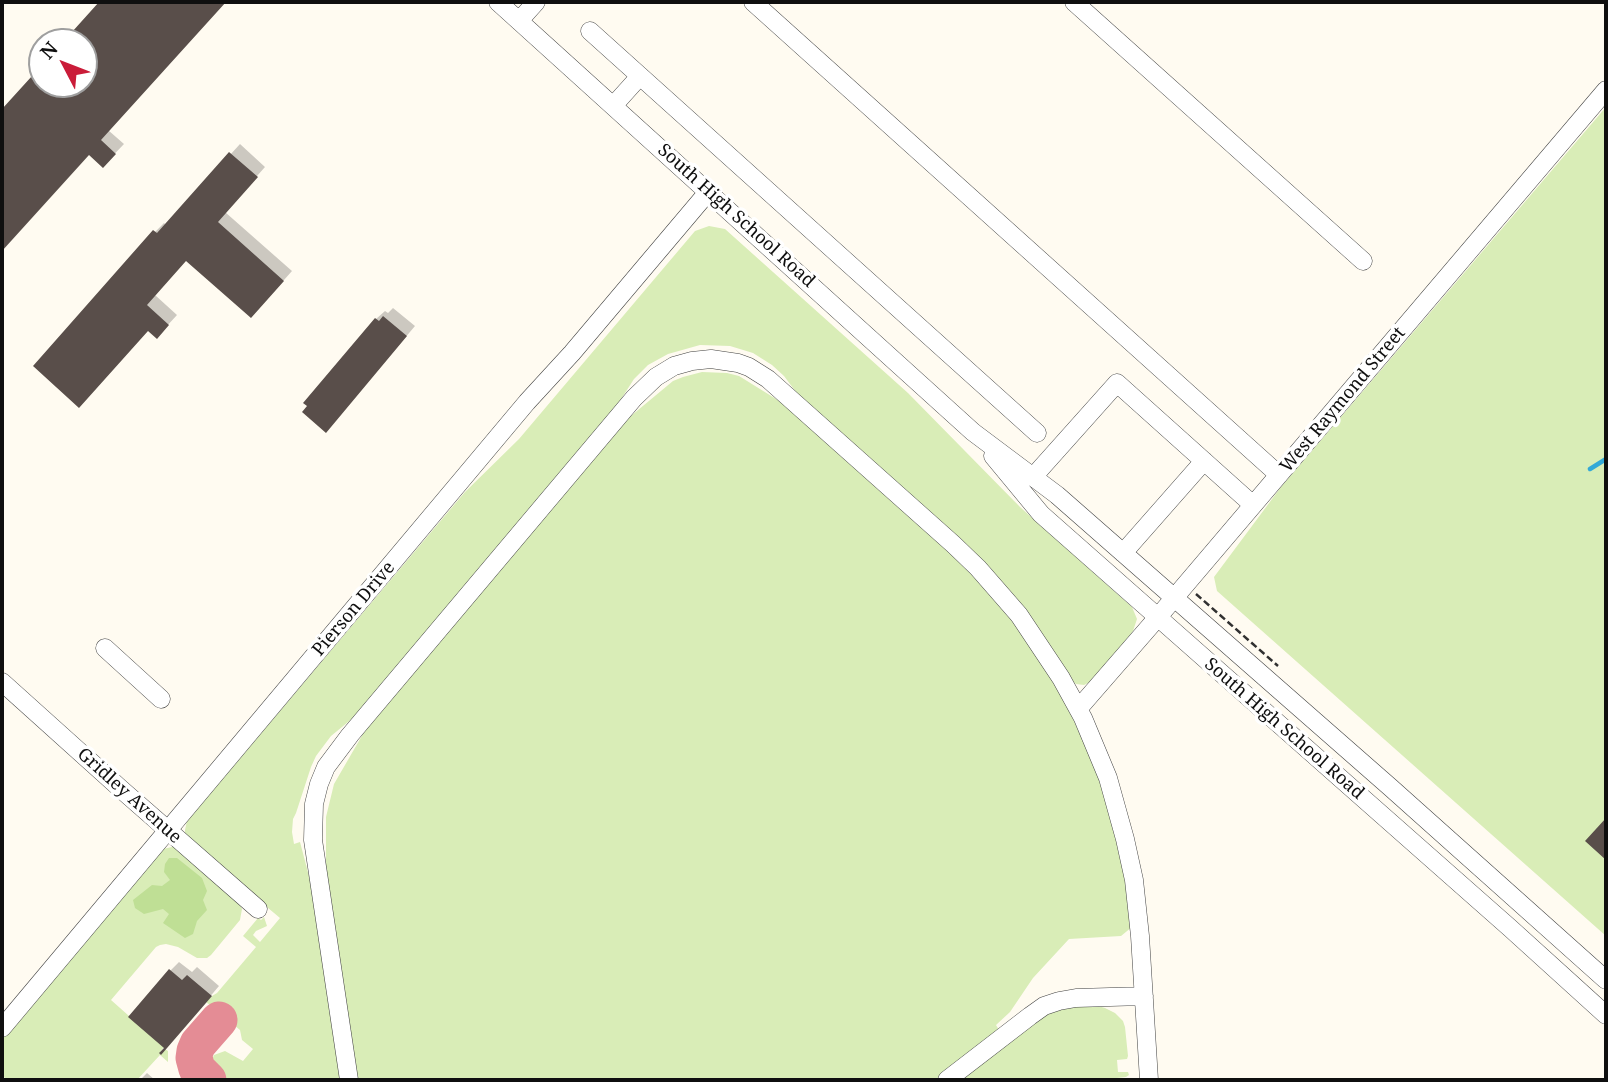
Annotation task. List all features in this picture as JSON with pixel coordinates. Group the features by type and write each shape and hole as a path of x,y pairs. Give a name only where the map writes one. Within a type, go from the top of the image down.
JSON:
{"street":[{"name":"South High School Road","path":"498,2 973,432 1057,495 1606,980"},
{"path":"519,21 536,2"},
{"path":"753,2 1279,475"},
{"path":"1074,2 1363,261"},
{"path":"590,31 1037,433"},
{"path":"613,106 640,76"},
{"name":"West Raymond Street","path":"1078,709 1606,90"},
{"name":"Pierson Drive","path":"2,1028 527,402 708,192"},
{"path":"349,1080 313,840 314,804 322,776 331,759 350,735 634,398 656,377 674,366 703,359 729,360 749,367 779,387 978,568 1031,632 1061,678 1092,738 1108,778 1134,880 1149,1080"},
{"path":"1033,477 1117,383 1253,505"},
{"name":"South High School Road","path":"973,432 1041,514 1606,1015"},
{"path":"1123,553 1204,461"},
{"path":"105,648 161,699"},
{"name":"Gridley Avenue","path":"2,682 258,909"},
{"path":"947,1080 1044,1006 1076,999 1144,996"}],"green space":[{"path":"1606,107 1606,936 1217,591 1214,577 1281,487"},
{"path":"709,226 725,229 908,393 1020,507 1132,607 1137,619 1133,631 1094,680 1084,685 1076,684 1040,633 799,396 772,365 753,353 730,346 700,345 668,354 648,365 634,379 614,410 353,718 331,736 311,767 293,819 292,832 294,844 300,842 314,895 342,1080 225,1080 213,1069 211,1062 214,1055 225,1051 243,1061 253,1049 242,1040 240,1030 229,1021 233,1016 228,1012 223,1016 206,1002 256,947 243,936 258,918 261,920 264,917 267,926 253,935 260,942 280,918 187,840 187,821 465,492 519,439 695,231"},
{"path":"702,372 739,376 789,407 947,548 991,593 1023,634 1064,699 1106,796 1126,877 1132,927 1121,936 1069,939 1033,978 1010,1012 996,1025 999,1030 937,1080 357,1080 326,872 326,817 334,784 367,727 626,420 673,381"},
{"path":"176,847 238,899 242,909 240,920 207,958 197,958 178,947 160,945 111,1000 164,1047 161,1053 165,1049 168,1051 168,1062 160,1055 137,1080 7,1080 2,1075 2,1039 160,852"},
{"path":"169,858 177,858 202,878 207,891 203,900 207,910 197,921 193,934 185,938 163,923 169,914 163,909 144,914 135,908 133,900 152,885 162,886 170,880 164,872"},
{"path":"1070,1006 1098,1006 1115,1013 1123,1021 1128,1056 1127,1059 1117,1060 1118,1072 1128,1072 1129,1075 1117,1080 960,1080 1047,1012"}],"building":[{"path":"99,2 226,2 101,140 116,154 103,168 89,155 2,251 2,109 28,80 28,98 98,98 98,28 76,28"},
{"path":"229,152 258,177 218,222 284,281 251,318 186,261 147,305 169,325 157,339 148,331 79,408 33,366 153,230 157,233"},
{"path":"383,316 407,336 326,433 302,412 307,406 303,403 375,318 379,321"},
{"path":"1606,818 1606,860 1585,841"},
{"path":"169,969 182,980 187,975 212,996 161,1055 159,1053 164,1048 128,1017"}],"waterway":[{"path":"1590,469 1606,459"}],"taxiway":[{"path":"208,1080 197,1069 195,1051 219,1020"}]}
